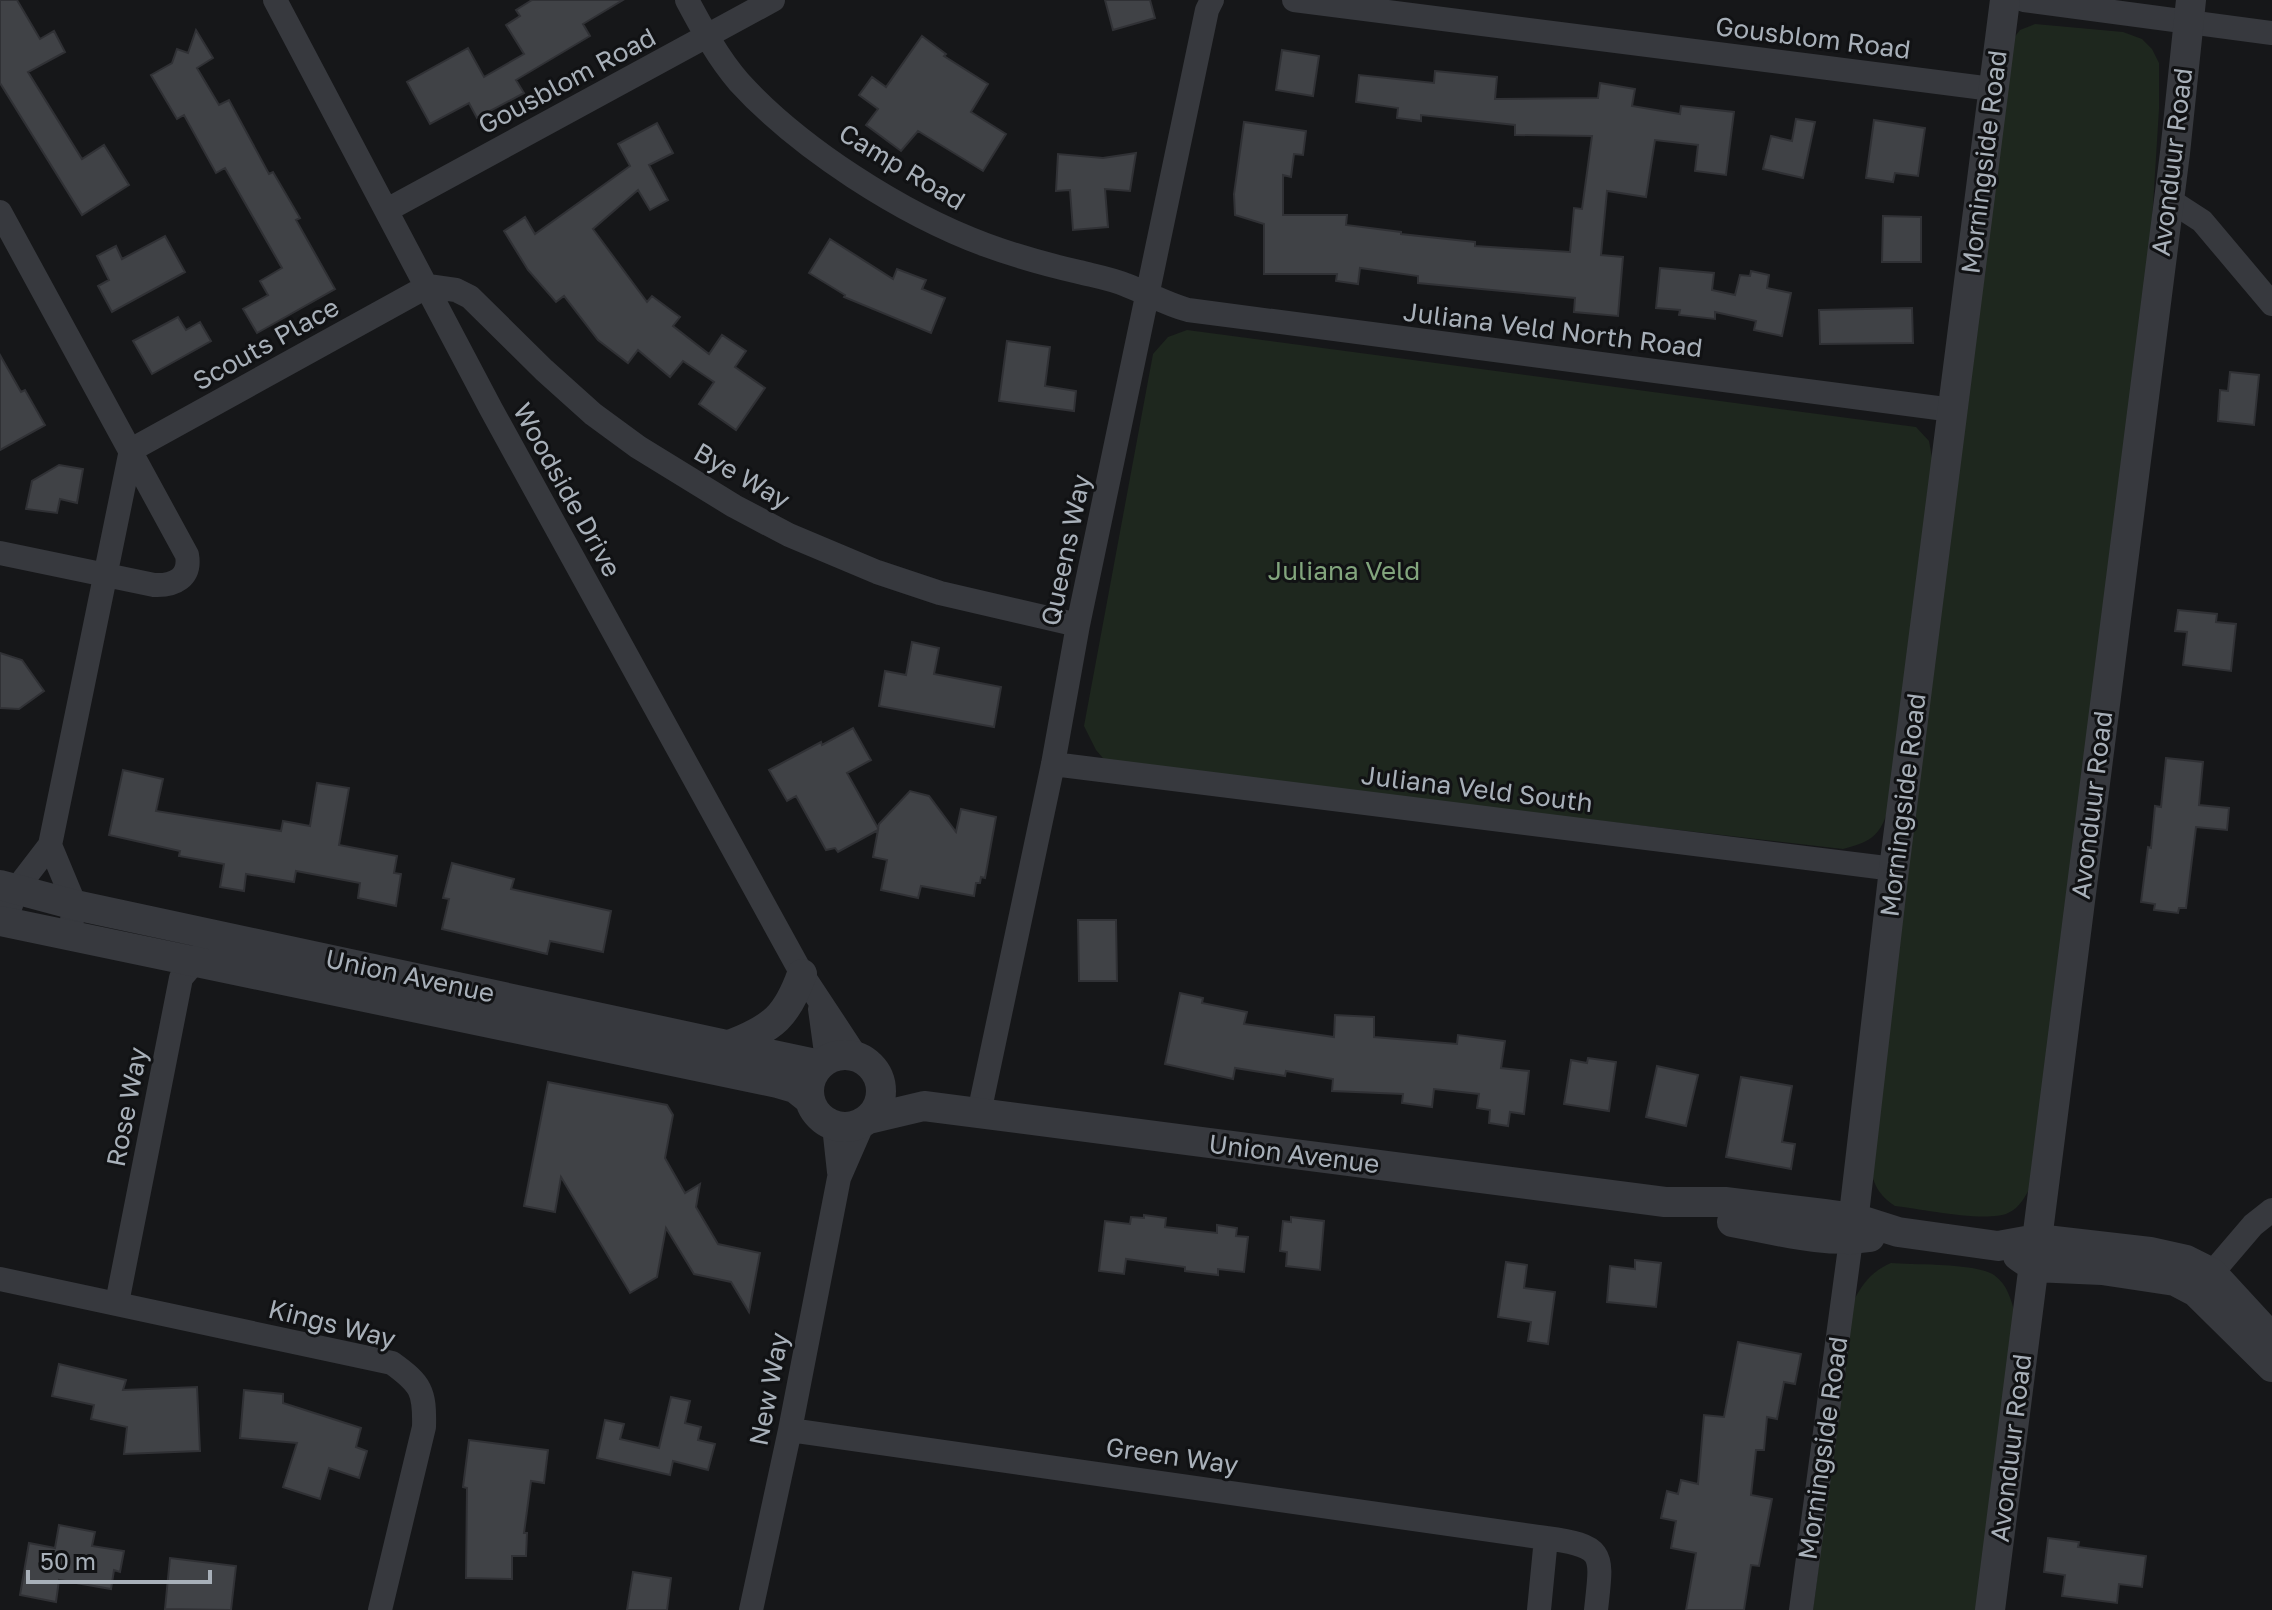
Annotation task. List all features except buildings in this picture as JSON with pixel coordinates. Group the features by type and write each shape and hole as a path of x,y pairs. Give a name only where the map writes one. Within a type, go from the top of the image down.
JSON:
{"street":[{"name":"Woodside Drive","path":"275,0 491,409 819,1002 834,1060"},
{"name":"Camp Road","path":"687,0 707,37 737,79 780,123 880,191 933,221 984,244 1038,262 1125,284 1149,296"},
{"name":"Gousblom Road","path":"387,210 773,0"},
{"name":"Queens Way","path":"979,1113 1053,764 1078,625 1207,10 1212,0"},
{"name":"Gousblom Road","path":"1294,0 1992,89"},
{"name":"Morningside Road","path":"1801,1610 1852,1229 1894,869 2005,0"},
{"path":"2024,0 2190,11 2272,33"},
{"name":"Avonduur Road","path":"1990,1610 2190,11"},
{"path":"2168,199 2202,221 2272,304"},
{"path":"0,212 187,555 188,570 182,579 168,586 154,585 0,553"},
{"name":"Scouts Place","path":"131,450 428,286"},
{"name":"Bye Way","path":"428,286 456,290 470,297 593,414 638,447 734,506 789,535 877,572 940,593 1078,625"},
{"name":"Juliana Veld North Road","path":"1149,296 1188,310 1953,410"},
{"path":"2,921 9,886 50,845 131,450"},
{"name":"Juliana Veld South","path":"1053,764 1894,869"},
{"path":"50,845 75,905 69,935"},
{"name":"Union Avenue","path":"9,886 75,905 217,935 728,1058 788,1085 810,1100"},
{"name":"Union Avenue","path":"2,921 728,1058 834,1060"},
{"name":"Rose Way","path":"117,1303 181,978 217,935"},
{"path":"728,1058 779,1019 795,994 802,974"},
{"path":"834,1060 873,1067 879,1080 880,1101 855,1123 821,1119 810,1100 809,1083 834,1060"},
{"name":"Union Avenue","path":"879,1080 924,1106"},
{"name":"Union Avenue","path":"855,1123 924,1106 1665,1202 1725,1202 1852,1229 1898,1232 2036,1253"},
{"name":"New Way","path":"751,1610 839,1178 855,1123"},
{"path":"2204,1282 2253,1225 2272,1210"},
{"path":"2036,1253 2150,1252 2186,1260 2272,1367"},
{"name":"Kings Way","path":"0,1279 392,1363 414,1380 425,1402 424,1427 380,1610"},
{"path":"2204,1282 2272,1338"},
{"name":"Green Way","path":"790,1430 1578,1542 1590,1547 1598,1558 1600,1571 1596,1610"},
{"path":"1539,1610 1546,1538"}],"green space":[{"path":"2035,24 2123,32 2142,39 2159,63 2159,109 2150,254 2032,1184 2012,1211 1985,1217 1895,1206 1878,1190 1870,1167 2013,39 2020,30"},
{"name":"Juliana Veld","path":"1187,330 1916,427 1929,441 1933,463 1890,805 1879,830 1862,843 1843,849 1108,764 1096,750 1084,726 1153,354 1168,337"},
{"path":"1891,1263 1960,1266 1985,1271 2002,1283 2015,1314 1980,1610 1813,1610 1853,1302 1868,1279"}]}
